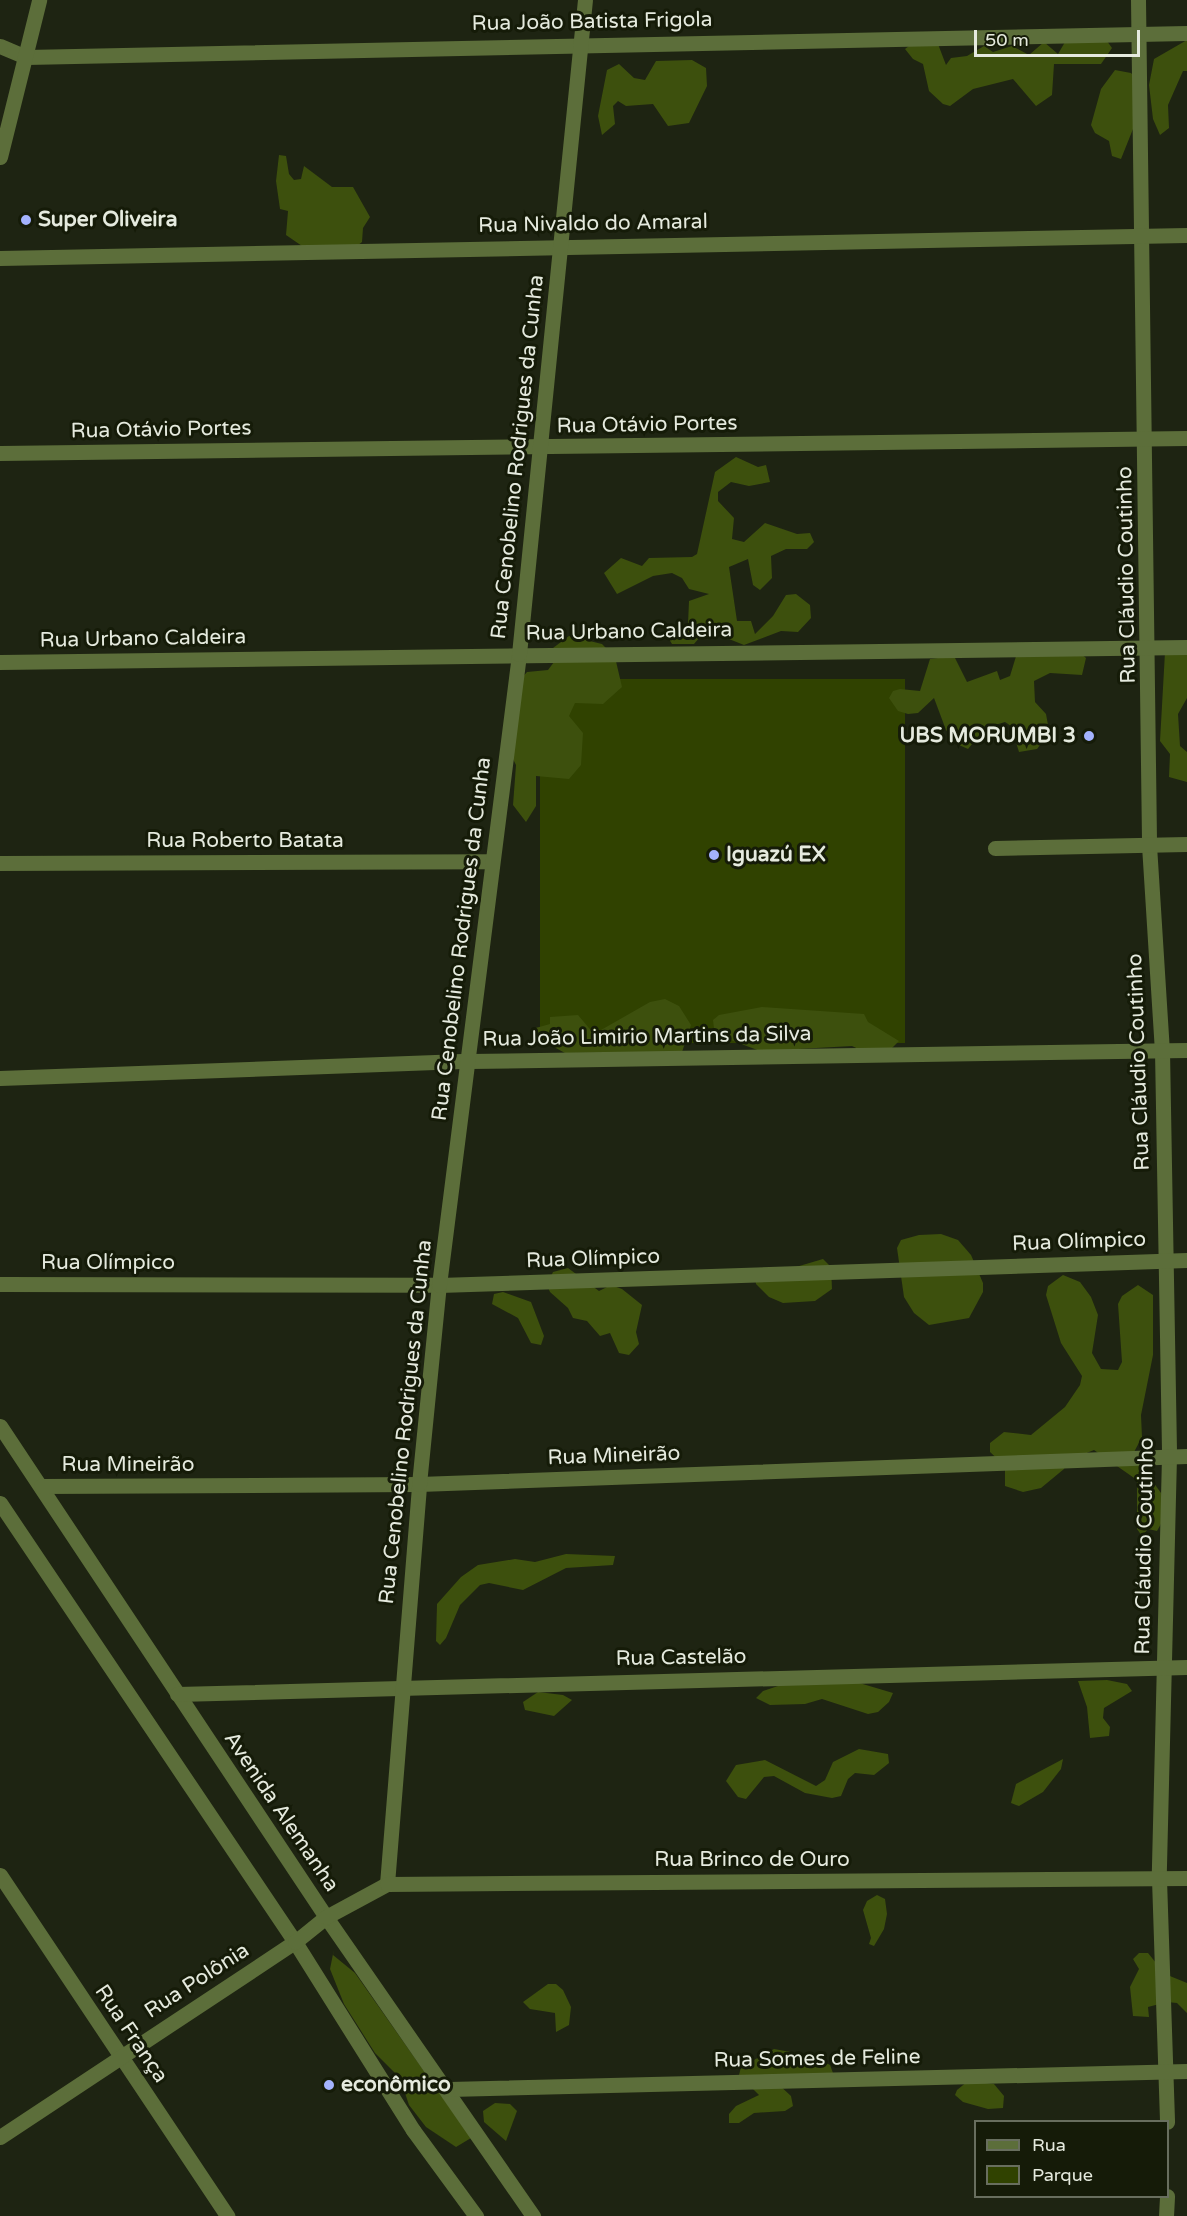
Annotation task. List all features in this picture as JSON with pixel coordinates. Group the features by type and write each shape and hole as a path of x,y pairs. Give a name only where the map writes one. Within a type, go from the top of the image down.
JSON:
{"street":[{"path":"0,157 39,0"},
{"name":"Rua Cenobelino Rodrigues da Cunha","path":"387,1884 401,1686 439,1285 519,654 585,0"},
{"name":"Rua Cláudio Coutinho","path":"1138,0 1140,236 1149,647 1149,845 1162,1050 1169,1456 1162,1667 1159,1879 1167,2120"},
{"name":"Rua João Batista Frigola","path":"0,46 26,57 581,43 1187,33"},
{"name":"Rua Nivaldo do Amaral","path":"0,258 1187,235"},
{"name":"Rua Otávio Portes","path":"0,453 1187,438"},
{"name":"Rua Urbano Caldeira","path":"0,662 1187,646"},
{"path":"995,848 1187,844"},
{"name":"Rua Roberto Batata","path":"0,863 491,861"},
{"name":"Rua João Limirio Martins da Silva","path":"0,1078 469,1060 1187,1050"},
{"name":"Rua Olímpico","path":"0,1284 439,1285 1187,1260"},
{"name":"Avenida Alemanha","path":"0,1426 326,1917 449,2089 533,2216"},
{"name":"Rua Mineirão","path":"41,1486 419,1484 1187,1456"},
{"path":"0,1503 295,1942 413,2130 476,2216"},
{"name":"Rua Castelão","path":"177,1694 1187,1666"},
{"name":"Rua França","path":"0,1875 226,2216"},
{"name":"Rua Brinco de Ouro","path":"326,1917 387,1884 1187,1878"},
{"name":"Rua Polônia","path":"0,2137 295,1942 326,1917"},
{"name":"Rua Somes de Feline","path":"449,2089 1187,2071"},
{"path":"1166,2216 1167,2198"}],"green space":[{"path":"1187,40 1187,71 1183,71 1168,105 1169,128 1160,135 1153,119 1149,85 1154,59"},
{"path":"1107,41 1112,48 1101,64 1054,64 1052,95 1036,106 1013,79 973,89 950,106 943,104 929,91 923,64 913,59 905,49 913,43 938,44 946,65 951,58 967,56 984,46 993,52 1012,46 1029,55 1044,42 1058,54 1065,42"},
{"path":"692,60 706,68 707,86 689,123 668,126 653,104 626,106 618,101 613,106 615,124 602,135 598,116 607,70 619,64 634,78 645,80 656,61"},
{"path":"1115,70 1131,73 1136,79 1133,129 1121,159 1112,156 1109,141 1095,133 1091,125 1101,89"},
{"path":"279,155 286,156 289,174 294,180 301,179 304,166 332,187 353,187 370,217 363,228 362,242 357,246 302,246 286,235 288,211 280,209 276,181"},
{"path":"736,457 758,467 766,465 770,482 749,486 731,482 718,492 718,501 734,518 732,539 744,542 765,523 797,534 810,533 814,542 807,549 786,549 771,556 772,578 760,590 753,585 748,559 729,567 737,621 751,621 755,634 773,616 786,595 796,594 810,605 811,618 798,632 781,631 744,645 719,635 718,628 711,624 694,644 672,644 666,634 674,626 688,624 689,601 709,594 689,589 682,578 672,573 653,576 617,594 604,573 621,558 642,566 649,558 692,557 697,554 715,472"},
{"path":"569,636 602,644 615,657 622,687 603,704 575,703 569,716 583,733 581,765 569,779 536,776 536,806 526,822 513,805 516,765 512,757 519,681 527,672 548,670 554,662 553,648"},
{"path":"1078,651 1086,658 1082,675 1050,673 1034,681 1035,702 1046,714 1048,725 1048,735 1037,749 1019,752 1011,726 1005,722 985,728 968,749 959,745 946,730 934,698 918,713 908,714 898,711 889,698 893,691 900,689 920,691 930,659 954,656 967,682 997,671 1000,680 1010,676 1017,653"},
{"path":"1165,652 1187,654 1187,698 1178,714 1180,746 1187,752 1187,782 1169,777 1170,754 1160,741"},
{"name":"Iguazú EX","path":"540,679 905,679 905,1043 540,1043"},
{"path":"665,999 679,1006 691,1025 682,1052 565,1053 541,1040 532,1029 550,1024 550,1017 578,1015 594,1034 650,1002"},
{"path":"762,1007 864,1014 868,1022 899,1041 889,1051 869,1054 852,1046 760,1051 720,1036 714,1028 713,1020 719,1015"},
{"path":"941,1234 958,1240 971,1255 983,1283 983,1292 969,1318 929,1325 914,1313 904,1297 897,1248 901,1240 919,1235"},
{"path":"823,1259 831,1267 832,1289 815,1301 783,1303 769,1297 756,1284 755,1279"},
{"path":"568,1268 599,1291 611,1285 622,1289 642,1305 636,1332 639,1344 629,1355 619,1353 610,1333 600,1336 587,1321 573,1318 568,1308 550,1292 547,1285 553,1272"},
{"path":"1063,1275 1080,1282 1091,1297 1098,1315 1092,1353 1101,1369 1118,1370 1122,1362 1118,1304 1122,1296 1138,1285 1153,1295 1153,1355 1141,1415 1142,1437 1133,1454 1161,1493 1162,1522 1157,1531 1148,1529 1142,1536 1137,1529 1137,1480 1094,1450 1067,1461 1064,1469 1041,1488 1023,1492 1005,1486 1005,1466 990,1452 990,1443 1004,1432 1031,1435 1065,1407 1080,1385 1082,1376 1061,1343 1046,1295 1048,1286"},
{"path":"503,1292 531,1302 544,1336 541,1345 531,1343 518,1318 492,1304 494,1294"},
{"path":"566,1554 615,1556 613,1565 566,1568 523,1590 489,1583 480,1585 460,1605 446,1638 440,1645 436,1641 437,1604 461,1577 478,1565 515,1559 535,1562"},
{"path":"1107,1680 1127,1684 1132,1691 1104,1708 1103,1718 1110,1727 1109,1736 1090,1738 1087,1707 1078,1681"},
{"path":"856,1682 893,1693 889,1702 878,1712 868,1714 822,1699 805,1704 770,1705 756,1698 763,1691 784,1684"},
{"path":"538,1692 563,1695 572,1700 554,1716 525,1710 523,1702"},
{"path":"859,1749 888,1754 889,1763 874,1775 855,1773 848,1779 841,1796 832,1798 805,1793 774,1776 764,1777 746,1799 738,1797 726,1781 736,1765 765,1760 816,1786 825,1780 833,1762"},
{"path":"1063,1759 1061,1769 1043,1792 1019,1806 1011,1803 1016,1784"},
{"path":"877,1895 885,1899 887,1914 884,1929 874,1946 869,1944 871,1938 863,1910 867,1901"},
{"path":"334,1949 333,1955 355,1973 471,2138 456,2147 426,2127 409,2105 400,2078 375,2053 344,2004 330,1969"},
{"path":"1139,1953 1148,1953 1165,1974 1187,1983 1187,2013 1177,2003 1167,2002 1148,2007 1149,2017 1133,2016 1130,1987 1139,1969 1133,1959"},
{"path":"548,1984 556,1984 563,1990 571,2007 569,2025 556,2032 555,2013 530,2009 523,2002"},
{"path":"774,2049 813,2056 830,2065 833,2073 777,2083 791,2096 793,2106 785,2111 754,2113 739,2123 729,2123 729,2114 736,2106 759,2095 739,2075 741,2067"},
{"path":"968,2081 994,2084 1004,2096 1003,2108 988,2109 963,2102 955,2095 957,2090"},
{"path":"495,2103 510,2104 517,2111 506,2141 484,2122 483,2111"}],"place":[{"name":"Super Oliveira","path":"26,220"},
{"name":"UBS MORUMBI 3","path":"1089,736"},
{"name":"Iguazú EX","path":"714,855"},
{"name":"econômico","path":"329,2085"}]}
